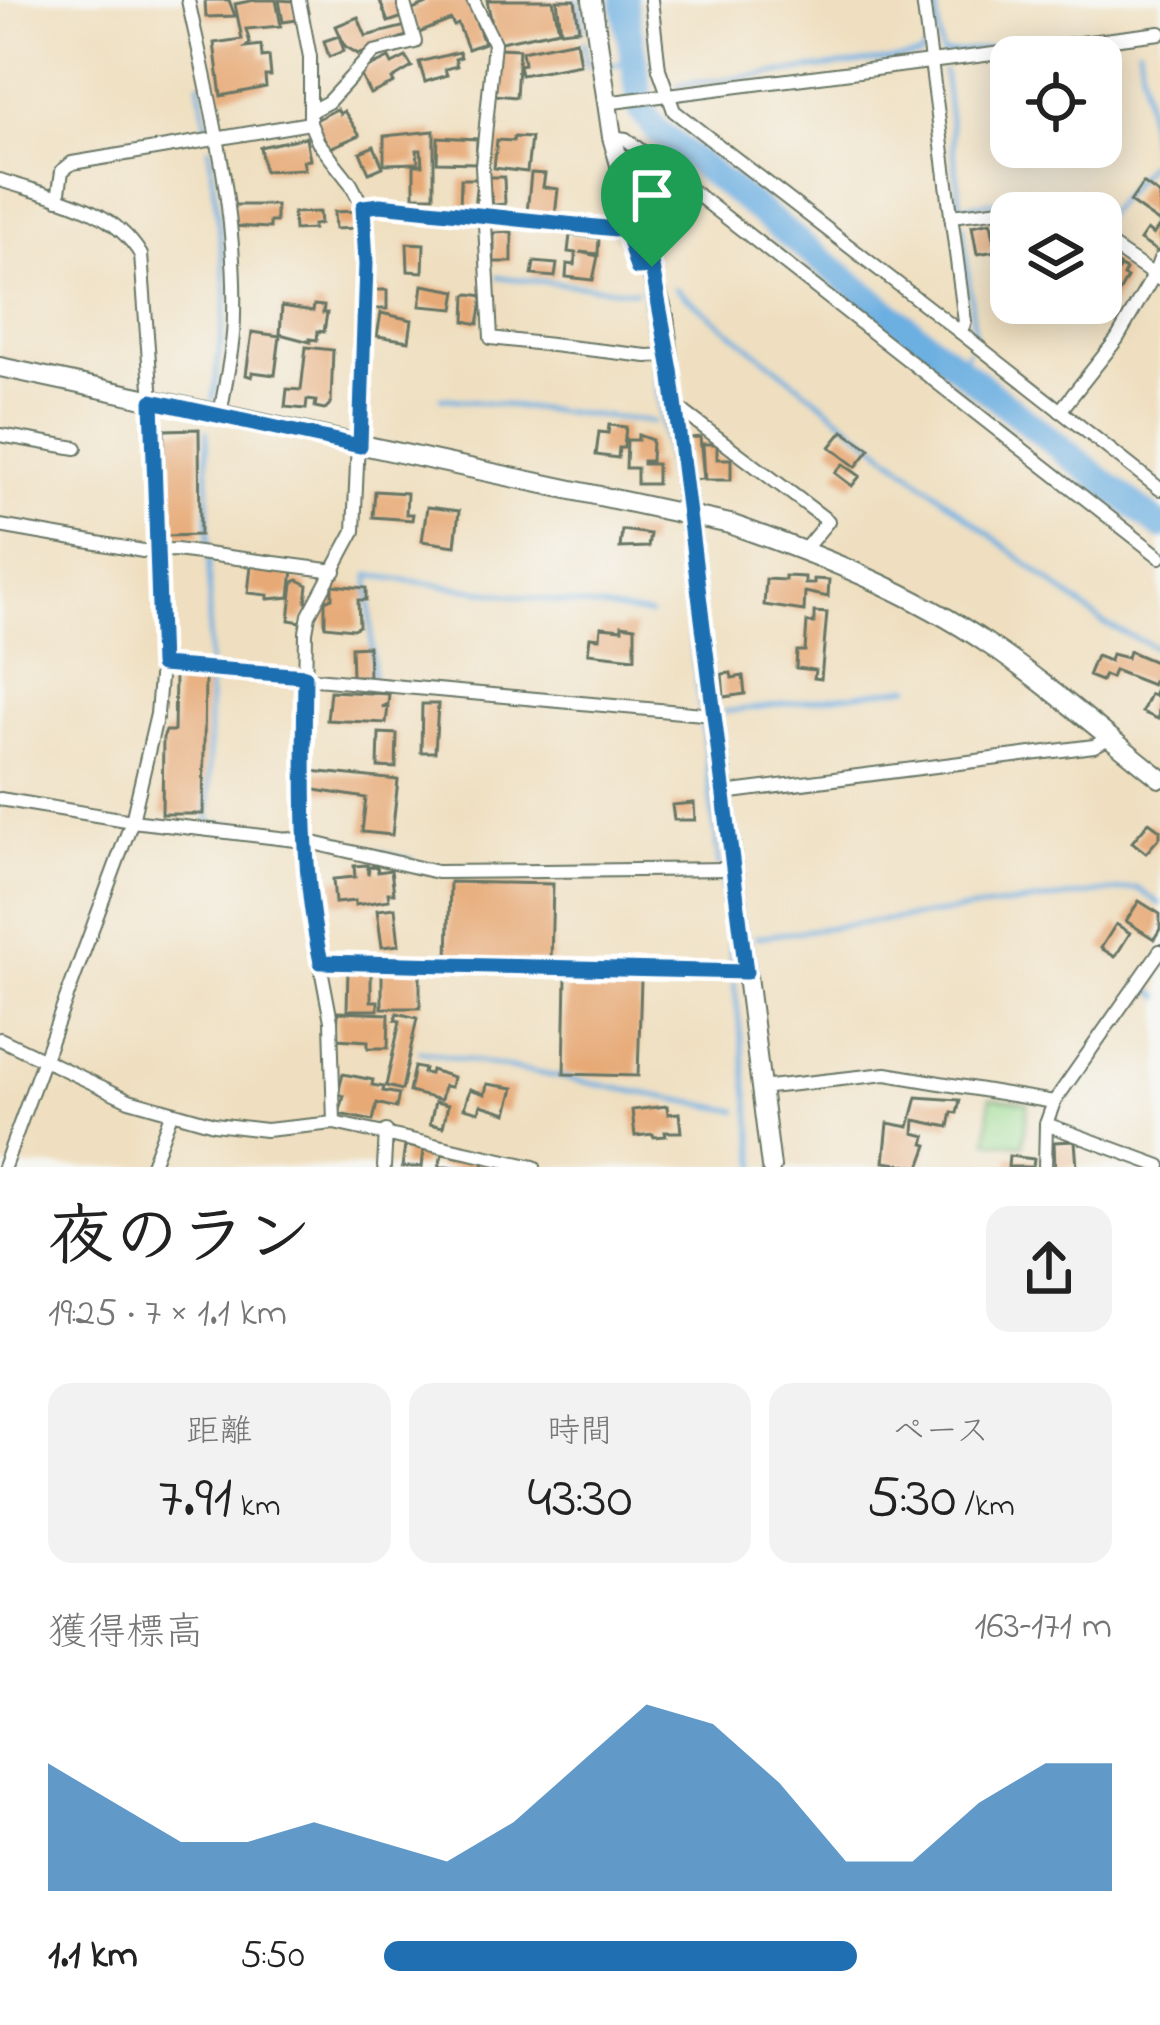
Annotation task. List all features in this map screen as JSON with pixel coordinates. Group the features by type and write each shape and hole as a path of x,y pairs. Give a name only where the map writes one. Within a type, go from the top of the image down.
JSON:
{"main road":[{"path":"592,0 612,136 652,267 669,355 771,1167"},
{"path":"0,368 730,524 804,550 886,586 991,646 1160,778"}],"street":[{"path":"188,0 217,137 235,282 220,416"},
{"path":"299,0 310,57 311,117 318,142 363,207 366,264 355,531 309,615 305,676 305,841 311,916 331,1021 334,1123"},
{"path":"58,199 62,171 72,163 311,117 374,52 415,42 403,0"},
{"path":"473,0 494,43 482,166 491,338 669,355"},
{"path":"651,0 663,95 674,111 1160,488"},
{"path":"923,0 965,322 960,332"},
{"path":"609,102 1160,33"},
{"path":"612,136 626,139 1160,557"},
{"path":"0,180 108,218 130,237 141,255 152,401 161,665 157,714 132,821 6,1144 4,1167"},
{"path":"363,207 626,230 637,268 652,267"},
{"path":"950,215 990,211"},
{"path":"1122,254 1157,278"},
{"path":"1060,411 1118,339 1157,278 1160,259"},
{"path":"676,406 828,521 804,550"},
{"path":"0,435 76,448"},
{"path":"0,526 335,571"},
{"path":"161,665 714,715"},
{"path":"724,793 1094,746 1109,737"},
{"path":"0,799 132,821 305,841 437,872 733,869"},
{"path":"1045,1167 1046,1124 1054,1102 1160,951"},
{"path":"321,962 746,972"},
{"path":"0,1039 128,1100 171,1114 266,1130 334,1123 533,1167"},
{"path":"760,1088 886,1074 1054,1102"},
{"path":"151,1167 171,1114"},
{"path":"1046,1124 1160,1166"},
{"path":"384,1167 386,1131"}],"green space":[{"path":"990,1097 1028,1103 1023,1145 988,1141"}],"building":[{"path":"205,0 229,0 235,16 206,17"},
{"path":"276,0 281,26 246,29 250,43 246,47 261,45 262,57 269,56 271,76 265,76 266,87 221,96 214,43 242,39 235,4"},
{"path":"279,0 293,1 297,20 283,22"},
{"path":"396,0 403,17 388,22 380,1"},
{"path":"426,0 468,0 484,43 468,49 458,24 454,26 451,20 419,33 410,11 427,4"},
{"path":"487,0 553,0 559,30 496,43"},
{"path":"557,0 575,0 579,29 561,31"},
{"path":"358,17 366,36 406,26 409,35 358,54 345,46 336,26"},
{"path":"339,36 344,51 329,57 324,41"},
{"path":"576,40 580,64 521,75 522,51"},
{"path":"497,48 519,49 516,97 494,95"},
{"path":"459,52 457,66 445,69 447,75 425,82 419,62"},
{"path":"406,57 412,67 392,79 394,83 370,94 359,72 389,58 392,64"},
{"path":"337,109 340,114 344,111 360,135 330,148 314,121"},
{"path":"434,131 434,196 414,196 414,165 422,165 421,150 417,150 418,163 384,164 384,136"},
{"path":"306,137 310,160 303,161 305,169 264,171 260,147"},
{"path":"438,137 477,139 476,163 437,162"},
{"path":"514,137 531,138 527,172 494,168 497,140 513,141"},
{"path":"374,146 383,167 369,173 360,152"},
{"path":"531,173 545,174 543,187 558,189 555,216 527,213"},
{"path":"487,177 504,177 505,204 493,205"},
{"path":"461,179 477,179 474,208 460,208"},
{"path":"1143,183 1160,195 1160,223 1130,202"},
{"path":"618,197 624,216 612,220 606,200"},
{"path":"234,205 276,205 276,222 270,222 270,228 234,226"},
{"path":"357,211 358,228 335,229 334,212"},
{"path":"319,212 320,224 294,230 293,213"},
{"path":"990,222 990,252 977,254 972,226"},
{"path":"1160,225 1160,253 1140,240 1147,230 1153,235"},
{"path":"512,232 512,262 494,262 494,233"},
{"path":"570,235 599,238 598,254 580,252 598,256 593,280 566,277 567,264 575,265 576,253 568,252"},
{"path":"407,243 424,244 423,272 408,271"},
{"path":"534,262 557,264 555,277 532,275"},
{"path":"423,285 457,291 454,309 420,306"},
{"path":"372,290 387,290 387,309 372,309"},
{"path":"466,295 483,296 478,324 465,321"},
{"path":"314,305 324,306 323,313 327,313 324,332 318,331 317,340 280,334 282,306 313,311"},
{"path":"381,313 412,320 409,341 377,336"},
{"path":"252,332 280,336 275,375 246,375"},
{"path":"306,347 333,350 331,403 325,409 307,400 306,409 285,407 287,389 301,390"},
{"path":"609,425 626,427 618,458 596,455 599,432 608,433"},
{"path":"199,429 200,535 164,536 164,430"},
{"path":"843,431 870,449 856,467 830,447"},
{"path":"638,435 652,440 651,461 643,464 657,464 657,484 637,484 637,468 626,468 627,440 638,440"},
{"path":"700,437 704,479 692,480 688,438"},
{"path":"703,444 717,444 717,459 731,459 731,480 705,480"},
{"path":"843,464 860,476 852,486 835,473"},
{"path":"375,491 407,493 406,514 413,514 412,520 373,517"},
{"path":"427,507 459,511 455,546 422,541"},
{"path":"622,530 650,534 648,547 620,548"},
{"path":"251,566 293,570 290,597 268,599 268,595 248,593"},
{"path":"785,576 805,577 805,584 829,580 828,597 805,592 804,611 764,605 766,579 785,580"},
{"path":"298,580 308,585 306,602 311,602 302,622 289,620 293,583"},
{"path":"332,585 366,588 366,600 358,600 359,626 325,626 325,601 332,598"},
{"path":"814,612 827,613 821,679 814,678 815,670 796,668 797,651 805,651 807,622 814,623"},
{"path":"622,625 635,627 635,658 588,653 590,637 600,638 601,627 622,629"},
{"path":"368,646 369,676 352,676 351,647"},
{"path":"1129,651 1160,664 1160,696 1154,693 1158,684 1153,681 1152,685 1114,670 1111,678 1104,675 1101,681 1088,676 1096,656 1110,661 1112,654 1127,658"},
{"path":"731,673 732,678 743,676 745,694 724,697 722,674"},
{"path":"175,675 205,676 203,814 162,814 163,738 166,731 174,731"},
{"path":"330,691 389,694 388,704 382,707 388,707 386,723 327,720"},
{"path":"1150,694 1160,698 1158,719 1142,712"},
{"path":"422,704 438,704 435,752 421,752"},
{"path":"379,733 397,734 396,768 378,767"},
{"path":"311,771 398,780 392,835 362,832 366,798 309,789"},
{"path":"694,803 695,820 674,820 672,805"},
{"path":"1149,822 1160,830 1160,837 1146,853 1132,842"},
{"path":"367,865 368,875 369,867 377,866 378,872 391,870 394,893 388,893 389,900 335,903 333,879 355,877 354,866"},
{"path":"450,882 553,884 551,962 448,959"},
{"path":"1139,901 1160,914 1154,939 1126,921"},
{"path":"395,908 399,945 382,947 377,910"},
{"path":"1116,924 1130,933 1115,957 1101,948"},
{"path":"348,968 371,968 371,1001 378,1001 378,1010 347,1010"},
{"path":"382,969 420,970 420,1008 382,1008"},
{"path":"566,977 641,979 638,1076 564,1074"},
{"path":"338,1012 389,1014 388,1048 337,1039"},
{"path":"397,1013 417,1018 402,1090 386,1086 400,1021 395,1020"},
{"path":"414,1067 453,1077 451,1087 444,1086 441,1100 409,1092"},
{"path":"343,1074 373,1080 372,1085 384,1087 383,1091 399,1094 396,1108 377,1103 373,1121 339,1114"},
{"path":"487,1084 514,1088 507,1113 481,1105 479,1112 464,1108 470,1089 485,1094"},
{"path":"917,1097 960,1100 949,1127 915,1120 914,1133 926,1136 924,1144 928,1145 920,1167 884,1162 888,1123 909,1127"},
{"path":"435,1102 448,1105 443,1127 430,1124"},
{"path":"667,1106 668,1114 679,1113 681,1132 635,1136 632,1110"},
{"path":"1075,1141 1077,1167 1055,1167 1054,1142"},
{"path":"405,1146 424,1149 422,1167 402,1167"},
{"path":"442,1154 484,1162 483,1167 439,1167"},
{"path":"1009,1156 1034,1159 1033,1167 1008,1167"}],"waterway":[{"path":"579,0 583,30"},
{"path":"624,0 642,111 657,131 1160,526"},
{"path":"935,0 942,54 1160,25"},
{"path":"584,42 587,67"},
{"path":"1122,195 1153,159 1139,47"},
{"path":"678,85 920,56 924,51"},
{"path":"609,65 633,62"},
{"path":"944,71 961,208"},
{"path":"199,83 207,127"},
{"path":"209,148 227,294 213,399"},
{"path":"961,206 990,203"},
{"path":"963,225 975,338"},
{"path":"498,277 635,291"},
{"path":"643,284 652,349"},
{"path":"675,288 1103,623 1160,650"},
{"path":"958,368 968,350"},
{"path":"654,364 670,479"},
{"path":"441,398 652,422"},
{"path":"207,431 209,547"},
{"path":"209,557 209,663"},
{"path":"682,562 686,596"},
{"path":"373,676 369,575 650,615"},
{"path":"688,614 700,708"},
{"path":"209,674 209,822 296,833"},
{"path":"724,712 910,687"},
{"path":"702,723 719,865"},
{"path":"313,835 412,860"},
{"path":"722,879 732,965"},
{"path":"756,937 1137,888 1160,904"},
{"path":"1160,964 1145,985 1160,997"},
{"path":"734,981 757,1167"},
{"path":"420,1051 738,1111"}],"route":[{"path":"363,207 626,230 637,268 652,267 664,316 746,972 321,962 311,916 304,816 305,676 161,665 152,401 360,446 366,264 363,207"}]}
